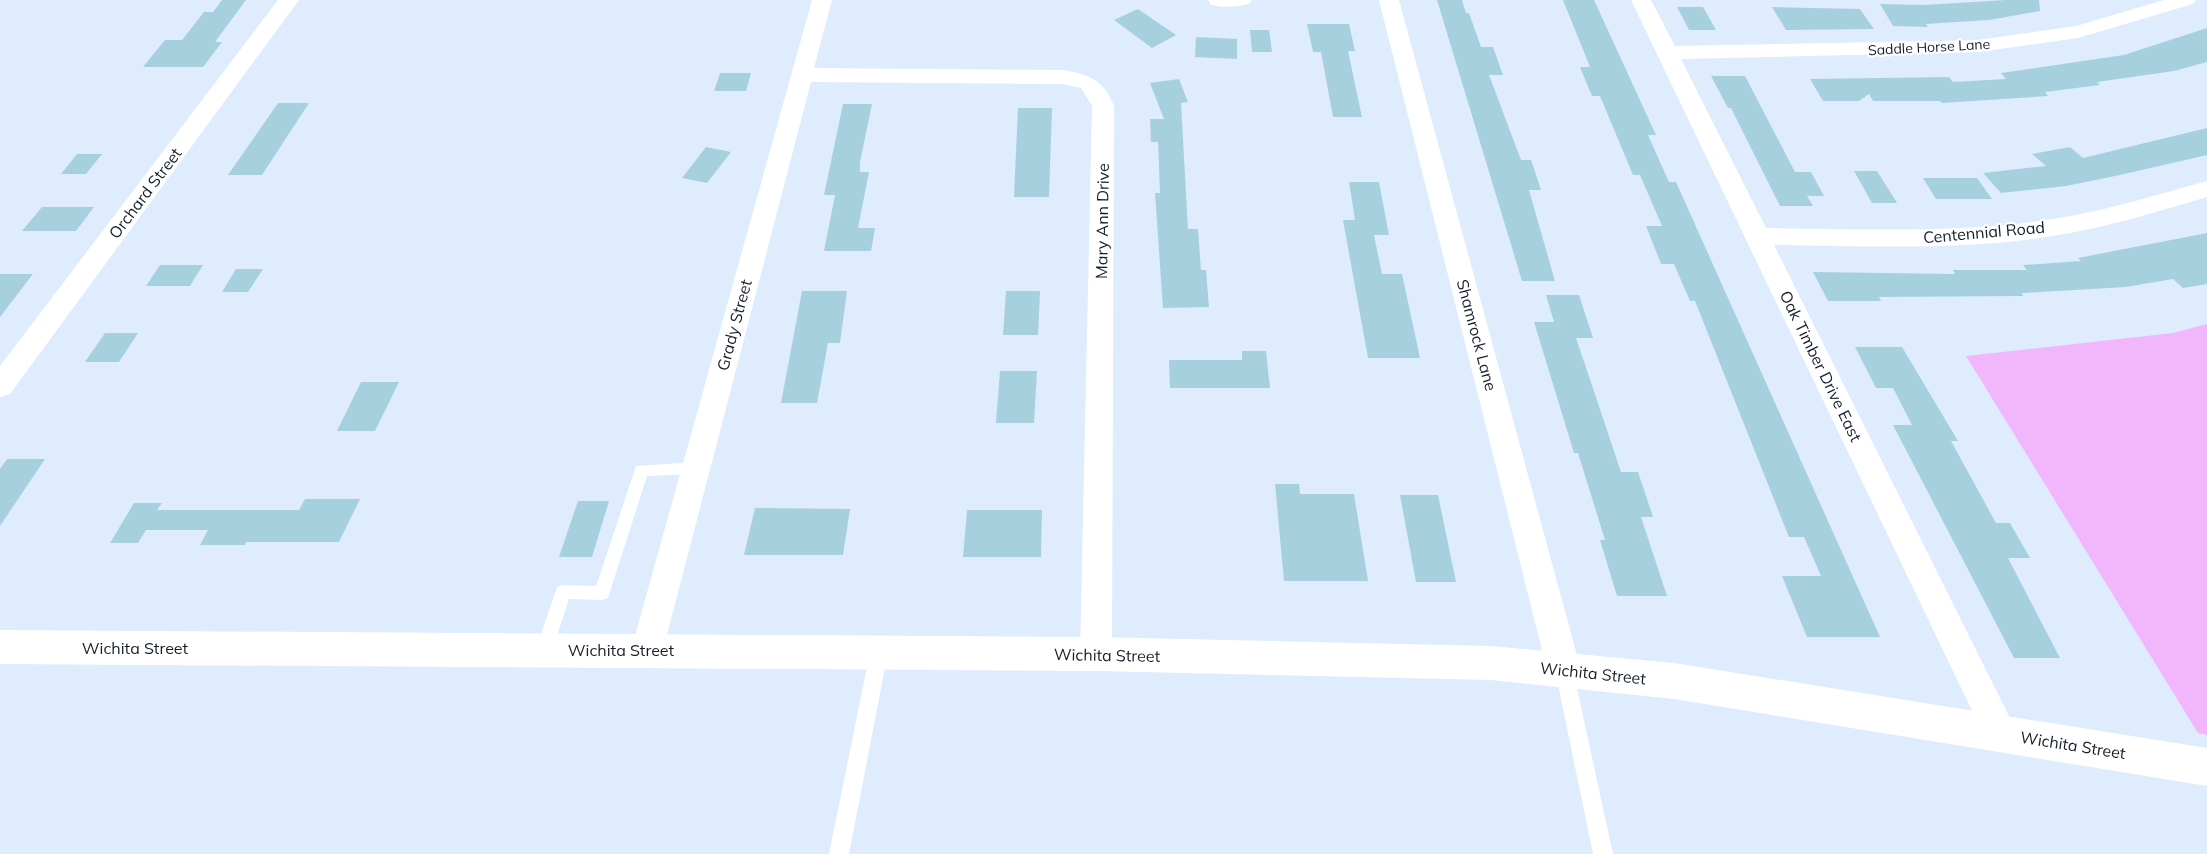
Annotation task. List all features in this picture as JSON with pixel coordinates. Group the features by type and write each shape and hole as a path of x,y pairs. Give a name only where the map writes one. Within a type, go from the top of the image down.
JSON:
{"main road":[{"name":"Wichita Street","path":"0,647 1096,654 1491,663 1674,681 2207,767"}],"street":[{"name":"Orchard Street","path":"0,386 289,0"},
{"name":"Grady Street","path":"647,650 822,0"},
{"path":"1218,1 1242,0"},
{"name":"Shamrock Lane","path":"1389,0 1564,670"},
{"name":"Oak Timber Drive East","path":"1641,0 1956,639 2000,733"},
{"name":"Saddle Horse Lane","path":"1667,53 1978,46 2078,32 2186,0"},
{"name":"Mary Ann Drive","path":"801,75 1062,77 1084,80 1098,90 1103,106 1096,654"},
{"name":"Centennial Road","path":"1757,236 1918,238 2030,231 2091,220 2207,189"}],"lane":[{"path":"545,649 563,592 602,593 641,470 696,468"},
{"path":"839,854 879,652"},
{"path":"1564,670 1603,854"}],"shaded area":[{"path":"2207,324 2207,735 2198,733 1966,356 2173,333"}],"building":[{"path":"222,0 246,0 215,42 222,42 203,67 143,67 165,40 182,40 204,12 213,12"},
{"path":"1437,0 1462,0 1481,47 1493,47 1503,75 1489,75 1521,160 1531,160 1541,190 1529,190 1555,281 1522,281"},
{"path":"1563,0 1594,0 1656,135 1648,135 1669,182 1676,182 1880,637 1807,637 1782,576 1821,576 1804,537 1789,537 1695,301 1690,301 1674,264 1661,264 1646,226 1662,226 1640,175 1633,175 1600,96 1592,96 1580,67 1590,67"},
{"path":"2039,0 2040,11 1989,20 1926,24 1928,27 1893,26 1880,4 1924,5"},
{"path":"1677,7 1703,7 1716,30 1689,30"},
{"path":"1772,7 1860,9 1874,29 1786,30"},
{"path":"1138,9 1176,35 1152,48 1114,20"},
{"path":"1307,24 1349,24 1355,51 1348,51 1362,117 1333,117 1321,52 1313,52"},
{"path":"2207,28 2207,62 2174,71 2097,82 2100,85 2045,92 2048,96 1942,103 1940,101 1873,101 1869,94 1859,101 1823,101 1810,79 1949,77 1953,82 2006,79 2001,73 2124,55"},
{"path":"1250,30 1269,30 1272,52 1252,52"},
{"path":"1196,37 1237,39 1237,59 1195,57"},
{"path":"720,73 751,73 746,91 714,91"},
{"path":"1711,76 1745,76 1795,172 1811,172 1824,196 1807,196 1813,206 1780,206 1731,108 1728,108"},
{"path":"1179,79 1188,102 1181,103 1188,229 1198,229 1201,270 1206,270 1209,307 1163,308 1155,193 1160,193 1158,142 1151,142 1150,119 1164,119 1150,83"},
{"path":"278,103 309,103 262,175 228,175"},
{"path":"843,104 872,104 860,162 860,172 869,172 858,228 875,228 871,251 824,251 835,195 824,195"},
{"path":"1018,108 1052,108 1049,197 1014,197"},
{"path":"2207,128 2207,155 2066,186 2001,193 1983,173 2046,166 2032,154 2070,147 2083,158"},
{"path":"706,147 731,152 707,183 682,178"},
{"path":"77,154 102,154 86,174 61,174"},
{"path":"1854,171 1877,171 1897,203 1872,203"},
{"path":"1923,178 1977,178 1992,199 1936,199"},
{"path":"1349,182 1379,182 1389,235 1374,235 1382,274 1402,274 1420,358 1368,358 1343,220 1355,220"},
{"path":"42,207 94,207 76,231 22,231"},
{"path":"2207,233 2207,284 2183,288 2173,279 2126,287 2022,293 2023,296 1879,297 1881,301 1828,301 1813,272 1955,274 1953,270 2027,270 2023,265 2081,261 2078,258"},
{"path":"160,265 203,265 190,286 146,286"},
{"path":"236,269 263,269 248,292 222,292"},
{"path":"0,274 33,274 0,317"},
{"path":"802,291 847,291 840,343 828,343 817,403 781,403"},
{"path":"1006,291 1040,291 1038,335 1003,335"},
{"path":"1546,295 1579,295 1593,338 1576,338 1621,472 1638,472 1653,517 1641,517 1667,596 1617,596 1600,540 1605,540 1578,453 1574,453 1534,322 1554,322"},
{"path":"105,333 138,333 119,362 85,362"},
{"path":"1855,347 1902,347 1958,441 1951,441 1996,523 2010,523 2030,558 2008,558 2060,658 2014,658 1893,425 1912,425 1893,388 1876,388"},
{"path":"1242,351 1266,351 1270,388 1170,388 1169,360 1242,360"},
{"path":"1000,371 1037,371 1034,423 996,423"},
{"path":"361,382 399,382 375,431 337,431"},
{"path":"7,459 45,459 0,526 0,469"},
{"path":"1275,484 1299,484 1300,494 1354,494 1368,581 1284,581"},
{"path":"1400,495 1438,495 1456,582 1416,582"},
{"path":"305,499 360,499 339,542 246,542 245,545 200,545 208,530 146,530 138,543 110,543 134,503 162,503 157,510 299,510"},
{"path":"578,501 609,501 592,557 559,557"},
{"path":"755,508 850,509 843,555 744,555"},
{"path":"967,510 1042,510 1041,557 963,557"}]}
